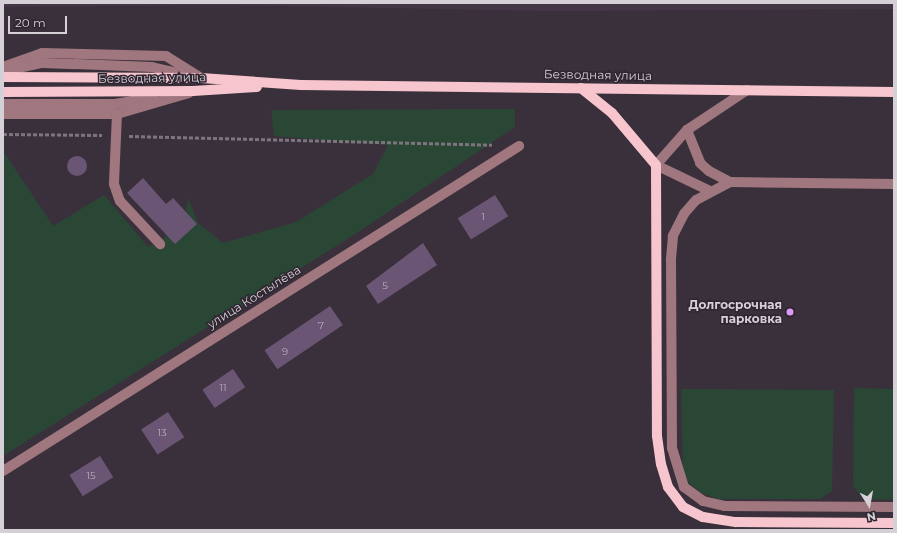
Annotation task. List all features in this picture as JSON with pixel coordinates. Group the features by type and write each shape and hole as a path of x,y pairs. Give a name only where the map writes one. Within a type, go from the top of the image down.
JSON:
{"main road":[{"name":"Безводная улица","path":"3,77 201,78 301,85 894,92"},
{"name":"Безводная улица","path":"3,92 192,91 301,85"},
{"path":"581,88 612,113 656,165 657,436 660,464 668,488 683,507 703,517 730,521 894,523"}],"street":[{"path":"3,67 42,53 166,56 201,78"},
{"path":"3,71 43,63 76,64 152,67 201,78"},
{"path":"710,191 656,165 687,130 747,90"},
{"path":"3,104 115,104 192,91"},
{"path":"3,114 117,114 192,91"},
{"path":"117,114 114,184 120,202 160,244"},
{"path":"687,130 700,163 709,171 730,182"},
{"name":"улица Костылёва","path":"3,471 519,146"},
{"path":"894,184 730,182 710,191 696,200 684,214 673,236 671,260 672,448 684,487 703,501 724,506 894,506"}],"path":[{"path":"3,134 116,135 519,146"}],"shaded area":[{"path":"3,3 894,3 894,9 551,11 221,5 3,7"}],"green space":[{"path":"515,109 515,127 352,236 3,456 3,151 53,226 104,195 148,247 183,227 188,198 198,223 223,243 296,222 373,174 388,145 274,136 271,110"},
{"path":"854,388 894,389 894,500 863,499 853,486"},
{"path":"681,389 834,390 832,491 820,499 718,499 702,493 689,483 683,471"}],"building":[{"path":"77,156 84,159 87,166 84,173 77,176 70,173 67,166 70,159"},
{"path":"143,178 166,204 173,198 197,224 175,244 127,193"},
{"path":"495,195 508,216 471,240 458,218"},
{"path":"423,243 437,265 378,304 366,286"},
{"path":"330,306 343,325 277,369 265,350"},
{"path":"233,369 245,387 215,408 202,390"},
{"path":"168,412 184,437 158,455 141,429"},
{"path":"100,456 113,477 83,496 69,475"}],"place":[{"name":"Долгосрочная парковка","path":"790,312"}]}
